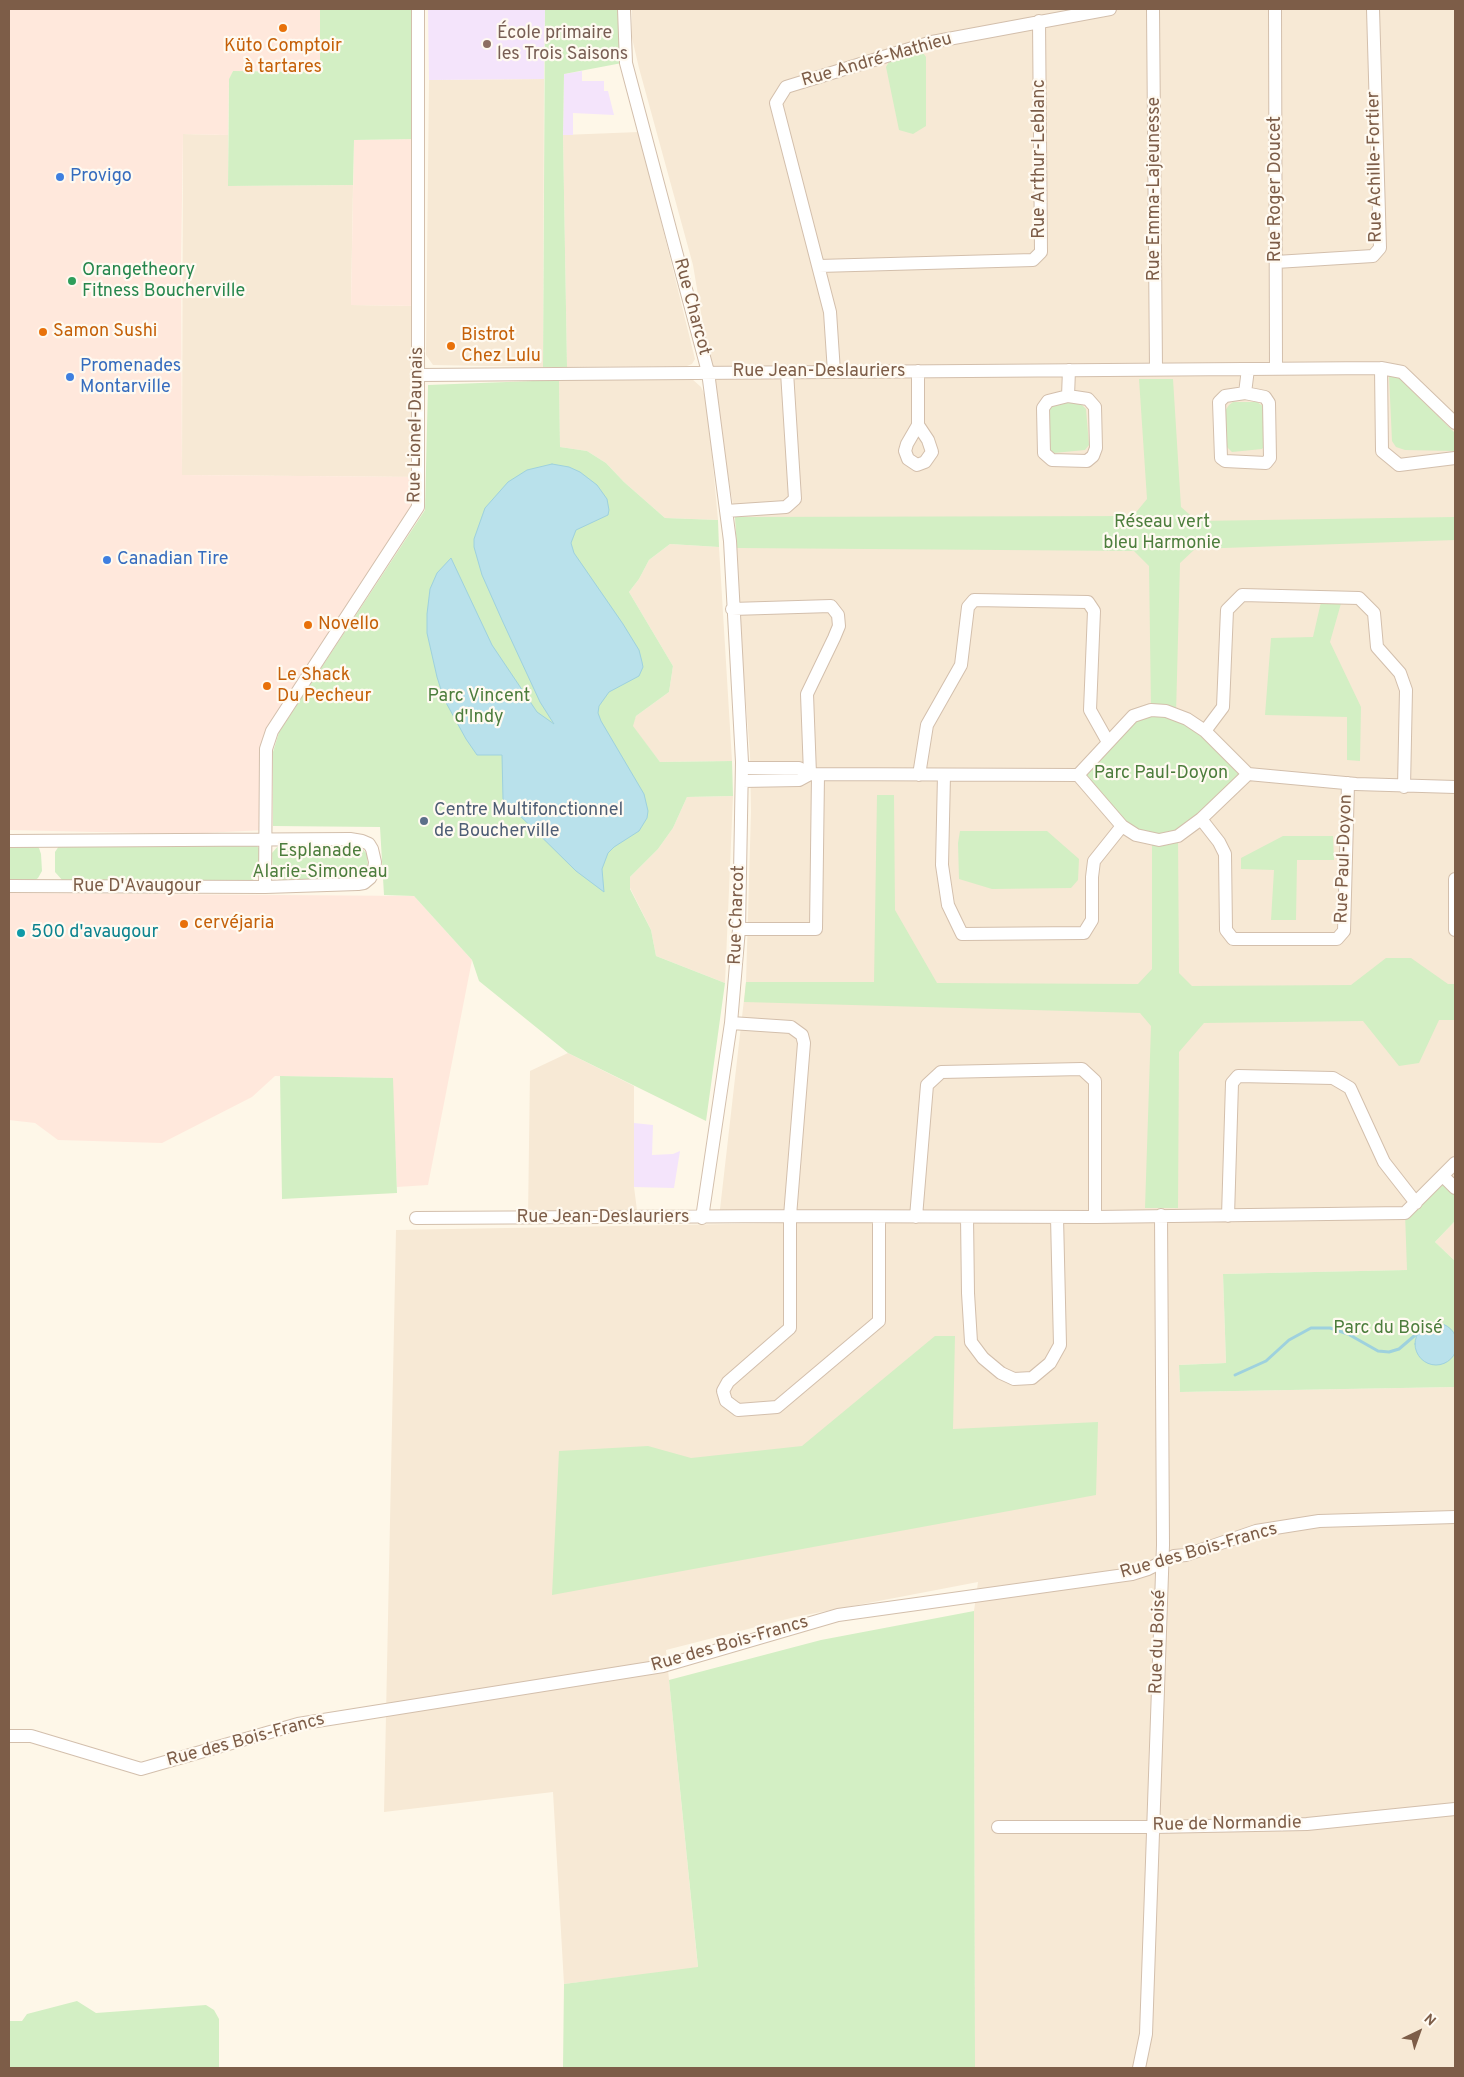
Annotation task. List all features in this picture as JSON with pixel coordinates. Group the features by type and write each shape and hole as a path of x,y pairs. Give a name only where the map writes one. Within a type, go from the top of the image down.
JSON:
{"street":[{"name":"Rue Lionel-Daunais","path":"265,887 266,750 272,731 418,507 418,9"},
{"name":"Rue Charcot","path":"624,9 626,63 708,372 730,541 732,609 742,774 739,929 731,1023 702,1218"},
{"name":"Rue André-Mathieu","path":"834,372 830,312 776,103 786,87 932,42 1110,9"},
{"name":"Rue Emma-Lajeunesse","path":"1153,9 1156,369"},
{"name":"Rue Roger Doucet","path":"1275,9 1276,368"},
{"name":"Rue Achille-Fortier","path":"1276,262 1373,256 1380,248 1373,9"},
{"name":"Rue Arthur-Leblanc","path":"819,266 1033,260 1041,252 1039,21"},
{"name":"Rue Jean-Deslauriers","path":"419,374 1381,368 1402,372 1455,423"},
{"path":"1381,368 1382,451 1399,465 1455,458"},
{"path":"1245,393 1248,369"},
{"path":"1068,396 1069,370"},
{"name":"Rue Jean-Deslauriers","path":"918,371 918,425"},
{"path":"726,511 786,507 795,499 787,372"},
{"path":"1245,393 1265,397 1269,403 1270,458 1266,463 1225,462 1221,458 1219,402 1225,396 1245,393"},
{"path":"1068,396 1088,399 1095,407 1096,448 1093,456 1086,461 1052,460 1044,453 1043,408 1048,401 1068,396"},
{"path":"1204,731 1223,707 1227,610 1242,595 1359,598 1374,613 1377,647 1400,673 1406,690 1404,787"},
{"path":"919,775 927,726 961,665 968,607 974,600 1088,602 1094,611 1090,710 1108,742"},
{"path":"732,609 831,606 838,615 838,626 834,638 807,694 814,774 816,929 739,929"},
{"path":"742,774 799,780 814,774 1078,775 1133,716 1151,710 1166,711 1187,719 1204,731 1248,774 1201,820 1178,836 1166,839 1152,839 1136,835 1122,826 1078,775"},
{"name":"Rue Paul-Doyon","path":"1248,774 1404,787 1455,787"},
{"path":"944,775 942,865 948,905 962,934 1084,933 1092,920 1094,861 1122,826"},
{"name":"Rue Paul-Doyon","path":"1201,820 1219,842 1225,854 1226,930 1234,939 1337,939 1344,932 1348,783"},
{"path":"9,840 265,840"},
{"name":"Rue D'Avaugour","path":"9,886 265,887 361,884 373,875 375,862 371,847 359,840 265,840"},
{"path":"1455,879 1455,930"},
{"path":"731,1023 791,1027 802,1036 804,1043 790,1216 790,1328 728,1382 723,1391 726,1401 738,1410 776,1407 879,1320 879,1216"},
{"path":"916,1217 927,1085 941,1072 1082,1069 1095,1081 1095,1217"},
{"path":"1228,1216 1232,1083 1238,1076 1333,1078 1350,1088 1384,1162 1416,1202"},
{"name":"Rue Jean-Deslauriers","path":"416,1218 1095,1217 1406,1213 1455,1163"},
{"path":"1443,1176 1455,1188"},
{"name":"Rue du Boisé","path":"1139,2068 1146,2034 1162,1562 1161,1215"},
{"path":"967,1217 971,1342 983,1358 1001,1373 1014,1379 1032,1378 1050,1363 1060,1345 1057,1217"},
{"name":"Rue des Bois-Francs","path":"9,1736 31,1736 141,1769 298,1724 663,1666 838,1615 1108,1578 1144,1570 1174,1556 1186,1555 1256,1531 1318,1521 1455,1517"},
{"name":"Rue de Normandie","path":"998,1827 1153,1827 1307,1824 1455,1809"}],"shaded area":[{"path":"9,9 320,9 320,72 233,71 229,79 228,135 183,134 181,263 182,475 418,477 418,507 272,731 265,830 184,834 9,830"},
{"name":"École primaire les Trois Saisons","path":"428,9 545,9 544,79 429,80"},
{"path":"632,9 1455,9 1455,1189 1406,1213 1408,1270 1223,1274 1226,1363 1179,1365 1180,1392 1455,1387 1455,2068 975,2068 974,1611 978,1582 795,1617 666,1650 698,1968 564,1984 553,1792 384,1812 396,1230 1060,1218 719,1218 746,982 751,812 750,754 741,643 735,517 693,265 639,68 632,38"},
{"path":"582,71 582,81 604,81 604,91 608,91 614,115 573,113 573,135 563,135 564,74"},
{"path":"544,79 543,367 433,365 426,355 429,80"},
{"path":"639,132 695,359 692,364 687,366 567,367 563,135"},
{"path":"183,134 228,135 228,186 353,185 351,305 419,306 418,477 182,475"},
{"path":"417,139 419,306 351,305 354,140"},
{"path":"692,379 701,387 707,400 718,520 665,518 624,482 606,463 587,451 560,447 559,380"},
{"path":"670,544 719,547 732,761 660,762 632,726 636,716 669,692 673,666 629,592 639,579 649,560"},
{"path":"733,796 725,983 656,956 651,930 630,888 630,877 658,849 673,828 687,797"},
{"path":"9,893 414,896 472,960 428,1185 397,1187 392,1078 275,1076 252,1097 162,1143 58,1140 35,1123 9,1120"},
{"path":"568,1053 634,1086 634,1187 638,1218 528,1218 530,1071"},
{"path":"634,1123 653,1125 652,1155 673,1154 680,1151 674,1188 634,1187"},
{"path":"1455,1221 1455,1261 1435,1242"}],"green space":[{"path":"320,9 418,9 417,139 354,140 353,185 228,186 229,79 233,71 320,72"},
{"path":"545,9 620,9 622,63 564,74 563,135 567,367 543,367"},
{"path":"921,50 926,57 926,126 913,134 899,130 886,67 890,60"},
{"path":"1389,376 1399,378 1455,433 1455,451 1405,450 1396,447 1392,441"},
{"path":"1139,379 1173,379 1181,507 1197,521 1455,517 1455,540 1195,549 1180,563 1176,714 1248,774 1178,836 1179,973 1192,986 1351,985 1386,958 1411,958 1448,984 1455,984 1455,1020 1439,1020 1419,1063 1399,1066 1363,1021 1204,1023 1179,1052 1178,1208 1145,1208 1151,1026 1140,1013 744,1002 746,982 874,982 877,795 894,795 895,910 937,983 1138,984 1152,969 1152,840 1136,835 1078,775 1108,742 1151,710 1149,566 1134,551 737,548 735,517 1133,516 1147,499"},
{"name":"Parc Vincent d'Indy","path":"559,380 560,447 587,451 606,463 624,482 665,518 718,520 719,547 670,544 649,560 639,579 629,592 673,666 669,692 636,716 633,726 660,762 732,761 733,796 687,797 673,828 658,849 630,877 630,889 651,930 656,956 725,983 706,1121 568,1053 479,981 472,960 414,896 384,895 380,827 273,826 273,752 279,732 425,510 428,385"},
{"path":"1233,402 1257,402 1264,407 1265,445 1262,449 1232,452 1225,445 1225,411"},
{"path":"1056,403 1080,403 1086,409 1089,445 1085,450 1054,453 1050,450 1048,412 1051,406"},
{"path":"1342,600 1330,642 1361,707 1360,761 1347,760 1347,717 1265,715 1271,638 1313,637 1321,602"},
{"path":"960,831 1047,831 1079,859 1078,880 1071,888 992,889 959,879 958,843"},
{"path":"1283,836 1333,836 1334,860 1297,860 1296,920 1271,920 1274,870 1241,869 1241,858"},
{"path":"9,843 36,845 39,848 42,871 34,881 9,882"},
{"name":"Esplanade Alarie-Simoneau","path":"255,844 260,849 260,875 251,881 63,881 55,872 55,852 59,846"},
{"name":"Esplanade Alarie-Simoneau","path":"279,845 359,845 367,854 368,866 362,877 356,880 280,880 273,873 272,853"},
{"path":"280,1076 393,1078 397,1193 282,1199"},
{"name":"Parc du Boisé","path":"1443,1176 1455,1188 1455,1221 1435,1242 1455,1261 1455,1387 1180,1392 1179,1365 1226,1363 1223,1274 1407,1270 1405,1213"},
{"path":"935,1336 955,1336 953,1429 1098,1422 1096,1495 552,1595 559,1451 648,1446 691,1458 802,1446"},
{"path":"974,1611 975,2068 563,2068 564,1984 698,1967 669,1680 821,1640"},
{"path":"77,2001 96,2013 206,2005 214,2010 219,2019 219,2068 9,2068 9,2021 22,2021 27,2014"}],"water":[{"path":"552,464 569,467 580,472 597,485 607,499 608,515 576,530 571,543 574,553 639,650 643,667 639,676 609,692 599,706 598,713 601,721 644,794 648,811 647,818 639,831 608,853 602,869 604,892 576,871 503,799 502,755 477,755 466,739 444,699 427,633 430,589 437,573 451,558 492,645 537,712 554,724 540,702 502,620 482,575 474,547 474,539 485,508 508,482 527,470"},
{"path":"1436,1323 1451,1329 1457,1344 1451,1359 1436,1365 1421,1359 1415,1344 1421,1329"}],"waterway":[{"path":"1235,1375 1266,1361 1289,1340 1311,1328 1330,1328 1348,1334 1378,1351 1389,1352 1399,1349 1420,1331"}],"place":[{"name":"Küto Comptoir à tartares","path":"283,28"},
{"name":"École primaire les Trois Saisons","path":"487,44"},
{"name":"Provigo","path":"60,177"},
{"name":"Orangetheory Fitness Boucherville","path":"72,281"},
{"name":"Samon Sushi","path":"43,332"},
{"name":"Bistrot Chez Lulu","path":"451,346"},
{"name":"Promenades Montarville","path":"70,377"},
{"name":"Canadian Tire","path":"107,560"},
{"name":"Novello","path":"308,625"},
{"name":"Le Shack Du Pecheur","path":"267,686"},
{"name":"Centre Multifonctionnel de Boucherville","path":"424,821"},
{"name":"cervéjaria","path":"184,924"},
{"name":"500 d'avaugour","path":"21,933"}],"park label":[{"name":"Réseau vert bleu Harmonie","path":"1162,533"},
{"name":"Parc Paul-Doyon","path":"1161,774"}]}
